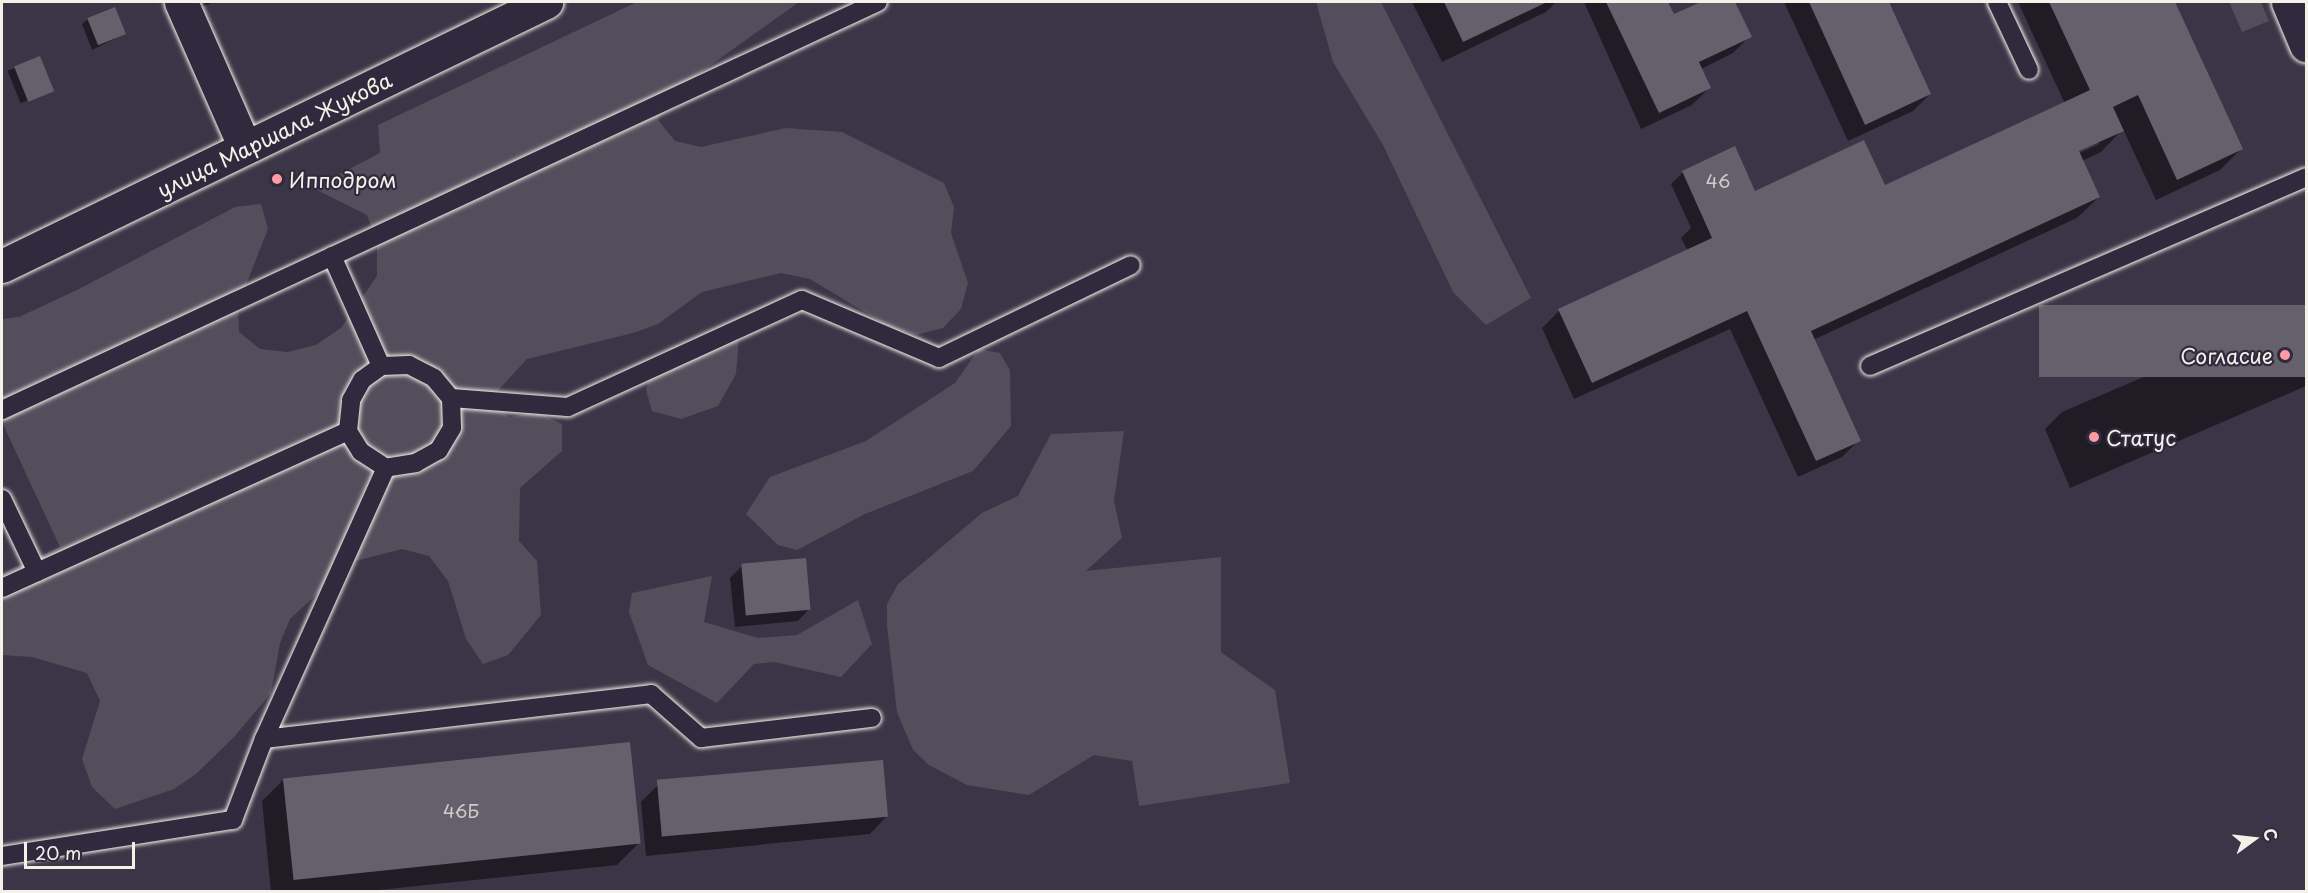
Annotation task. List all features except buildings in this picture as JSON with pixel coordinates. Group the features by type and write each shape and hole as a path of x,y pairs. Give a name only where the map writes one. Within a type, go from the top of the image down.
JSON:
{"main road":[{"path":"181,2 245,148"},
{"name":"улица Маршала Жукова","path":"2,266 546,2"},
{"path":"2288,2 2307,45"}],"lane":[{"path":"2,411 878,2"},
{"path":"1997,2 2029,70"},
{"path":"1870,366 2307,177"},
{"path":"332,256 381,366"},
{"path":"451,398 568,407 802,300 939,358 1131,264"},
{"path":"409,365 434,378 451,398 452,428 439,450 416,463 386,468 361,452 348,431 351,400 362,380 381,366 409,365"},
{"path":"2,588 348,431"},
{"path":"2,856 233,820 264,739 386,468"},
{"path":"2,499 37,572"},
{"path":"264,739 651,694 701,738 872,718"}],"shaded area":[{"path":"637,2 799,2 669,95 658,120 675,141 701,147 786,128 842,132 944,183 954,207 951,233 968,283 961,309 943,328 916,335 888,326 810,279 781,273 702,292 658,324 633,333 527,359 490,399 509,417 537,412 562,424 562,451 520,488 519,541 537,561 541,615 508,655 483,664 466,639 448,581 429,556 402,549 351,562 290,619 280,643 271,693 234,737 196,774 174,789 115,809 92,787 82,759 100,701 87,673 32,657 2,655 2,573 60,547 2,422 2,319 19,317 79,289 235,207 261,204 268,229 238,305 239,332 260,349 288,352 316,345 341,328 377,276 377,244 367,215 313,188 380,153 378,125"},
{"path":"1316,2 1381,2 1531,298 1486,325 1453,292 1383,145 1333,62"},
{"path":"2229,2 2261,2 2269,21 2242,32"},
{"path":"723,325 739,337 736,374 718,406 681,419 652,411 646,390 651,369 666,352"},
{"path":"979,349 1000,353 1010,370 1011,426 973,471 865,514 797,550 778,545 746,514 770,477 866,441 955,383"},
{"path":"1124,431 1114,501 1122,538 1086,571 1221,557 1221,652 1275,690 1290,783 1139,806 1132,761 1094,755 1029,795 967,785 929,765 913,750 897,712 887,626 887,604 898,584 982,513 1018,496 1051,434"},
{"path":"712,576 704,622 758,638 797,635 858,600 872,644 841,677 774,662 754,664 717,703 648,665 629,612 632,593"}],"place":[{"name":"Ипподром","path":"277,179"},
{"name":"Согласие","path":"2285,355"},
{"name":"Статус","path":"2094,437"}]}
